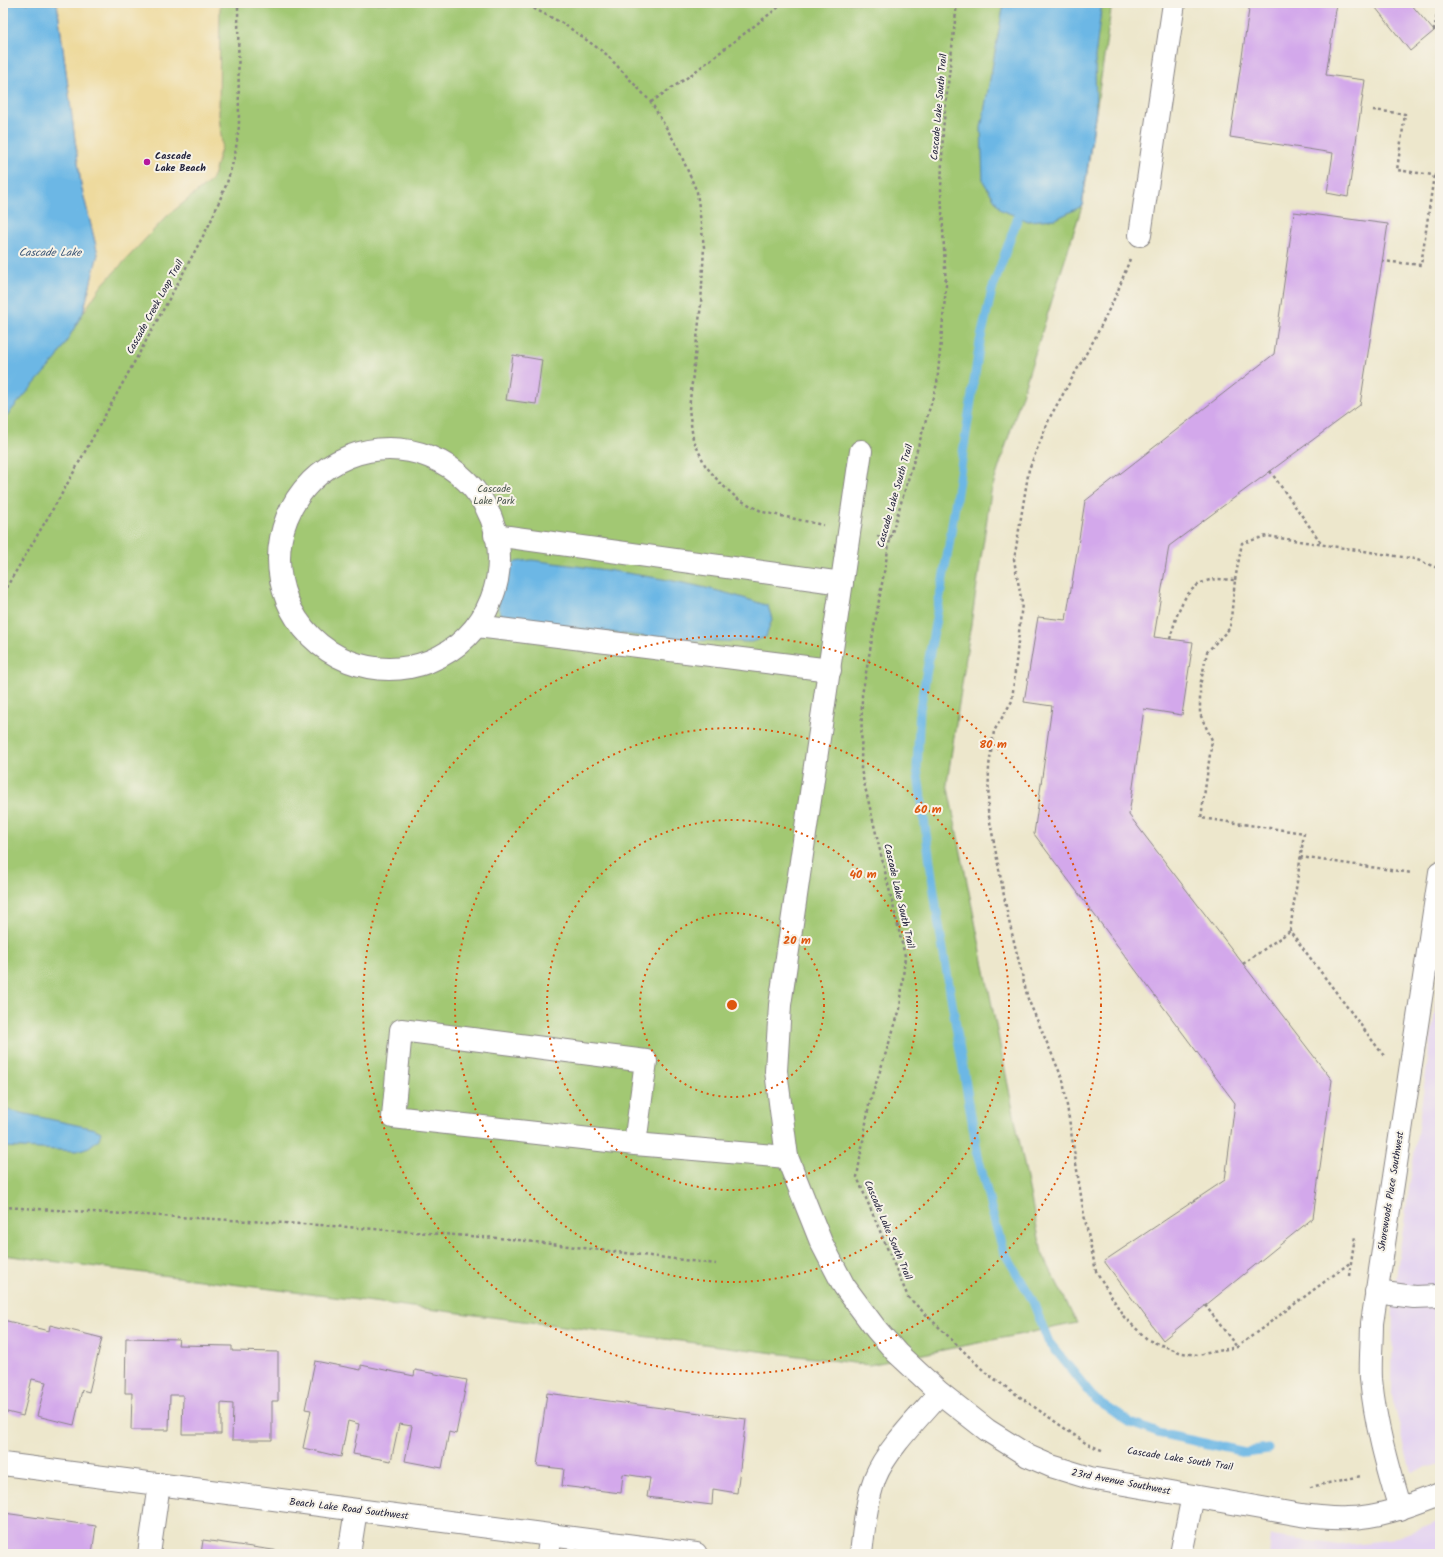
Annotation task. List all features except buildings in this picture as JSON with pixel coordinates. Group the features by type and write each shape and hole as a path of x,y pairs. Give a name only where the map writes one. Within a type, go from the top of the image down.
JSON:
{"street":[{"path":"1140,235 1174,3"},
{"path":"378,448 414,451 446,464 474,488 492,518 495,535 499,554 495,591 477,626 451,652 417,667 379,670 343,661 312,640 289,609 279,575 280,540 292,506 314,477 343,458 378,448"},
{"name":"23rd Avenue Southwest","path":"861,451 776,1036 776,1071 787,1157 821,1242 844,1286 876,1329 897,1353 940,1393 998,1437 1028,1456 1051,1466 1090,1478 1301,1515 1330,1518 1349,1518 1400,1509 1440,1494"},
{"path":"495,535 842,583"},
{"path":"477,626 830,670"},
{"name":"Shorewoods Place Southwest","path":"1400,1509 1387,1466 1376,1415 1371,1378 1372,1323 1440,872"},
{"path":"635,1144 646,1061 401,1030 393,1117 635,1144 787,1157"},
{"path":"1376,1292 1414,1297 1440,1296"},
{"path":"860,1554 865,1520 875,1478 883,1462 940,1393"},
{"name":"Beach Lake Road Southwest","path":"3,1464 356,1510 550,1544 696,1554"},
{"path":"149,1554 159,1484"},
{"path":"1181,1554 1193,1496"},
{"path":"349,1554 356,1510"}],"path":[{"name":"Cascade Creek Loop Trail","path":"3,593 60,497 174,290 210,223 227,183 235,155 239,126 238,3"},
{"path":"523,3 564,24 606,54 651,102 677,146 697,192 704,246 701,304 689,408 693,439 704,465 720,483 738,499 763,512 850,529 890,539"},
{"path":"651,102 688,77 784,3"},
{"name":"Cascade Lake South Trail","path":"957,3 943,129 941,191 946,286 937,384 890,539 862,695 861,770 905,956 900,1009 870,1105 857,1177 908,1296 986,1373 1087,1444 1108,1452"},
{"path":"1434,31 1439,3"},
{"path":"1373,110 1404,114 1397,170 1440,176"},
{"path":"1382,261 1421,266 1434,175"},
{"path":"1140,235 1117,293 1095,338 1050,417 1029,469 1014,560 1022,603 1012,702 994,731 989,766 988,811 1008,917 1028,999 1063,1080 1084,1216 1096,1271 1124,1317 1148,1340 1182,1353 1198,1355 1237,1347 1351,1262"},
{"path":"1270,471 1323,544"},
{"path":"1387,1050 1386,1058 1290,931 1304,832 1201,818 1212,740 1200,714 1200,686 1207,652 1230,628 1235,580 1242,543 1268,536 1416,559 1440,569"},
{"path":"1170,639 1179,606 1191,590 1210,579 1235,580"},
{"path":"1300,857 1414,873 1413,881"},
{"path":"1243,964 1290,931"},
{"path":"3,1207 319,1225 510,1239 716,1264"},
{"path":"1206,1305 1237,1347"},
{"path":"1304,1486 1312,1487 1365,1475"}],"shaded area":[{"path":"1440,978 1440,1464 1411,1472 1392,1396 1393,1297"},
{"path":"1440,1520 1440,1554 1269,1554 1271,1536 1340,1545 1388,1540"}],"green space":[{"name":"Cascade Lake Park","path":"3,3 1112,3 1082,206 991,492 947,783 1042,1253 1077,1323 869,1365 3,1255"}],"sand":[{"name":"Cascade Lake Beach","path":"57,3 220,3 219,115 222,145 212,180 167,216 102,285 83,313 98,254 81,185"}],"water":[{"name":"Cascade Lake","path":"3,3 57,3 81,185 98,254 83,313 57,358 3,420"},
{"path":"1004,3 1102,3 1095,58 1096,110 1082,206 1056,219 1028,221 1001,210 983,181 981,128"},
{"path":"532,560 621,572 681,582 710,589 768,606 772,619 766,637 751,642 664,639 502,619 498,605 498,589 503,574 513,563"},
{"path":"3,1109 95,1129 101,1132 99,1139 89,1147 77,1151 3,1147"}],"waterway":[{"path":"1018,217 992,290 980,342 949,545 920,709 917,768 938,920 978,1156 1003,1250 1032,1299 1048,1341 1096,1400 1131,1423 1158,1433 1245,1452 1269,1449"}],"place":[{"name":"Cascade Lake Beach","path":"147,162"}]}
